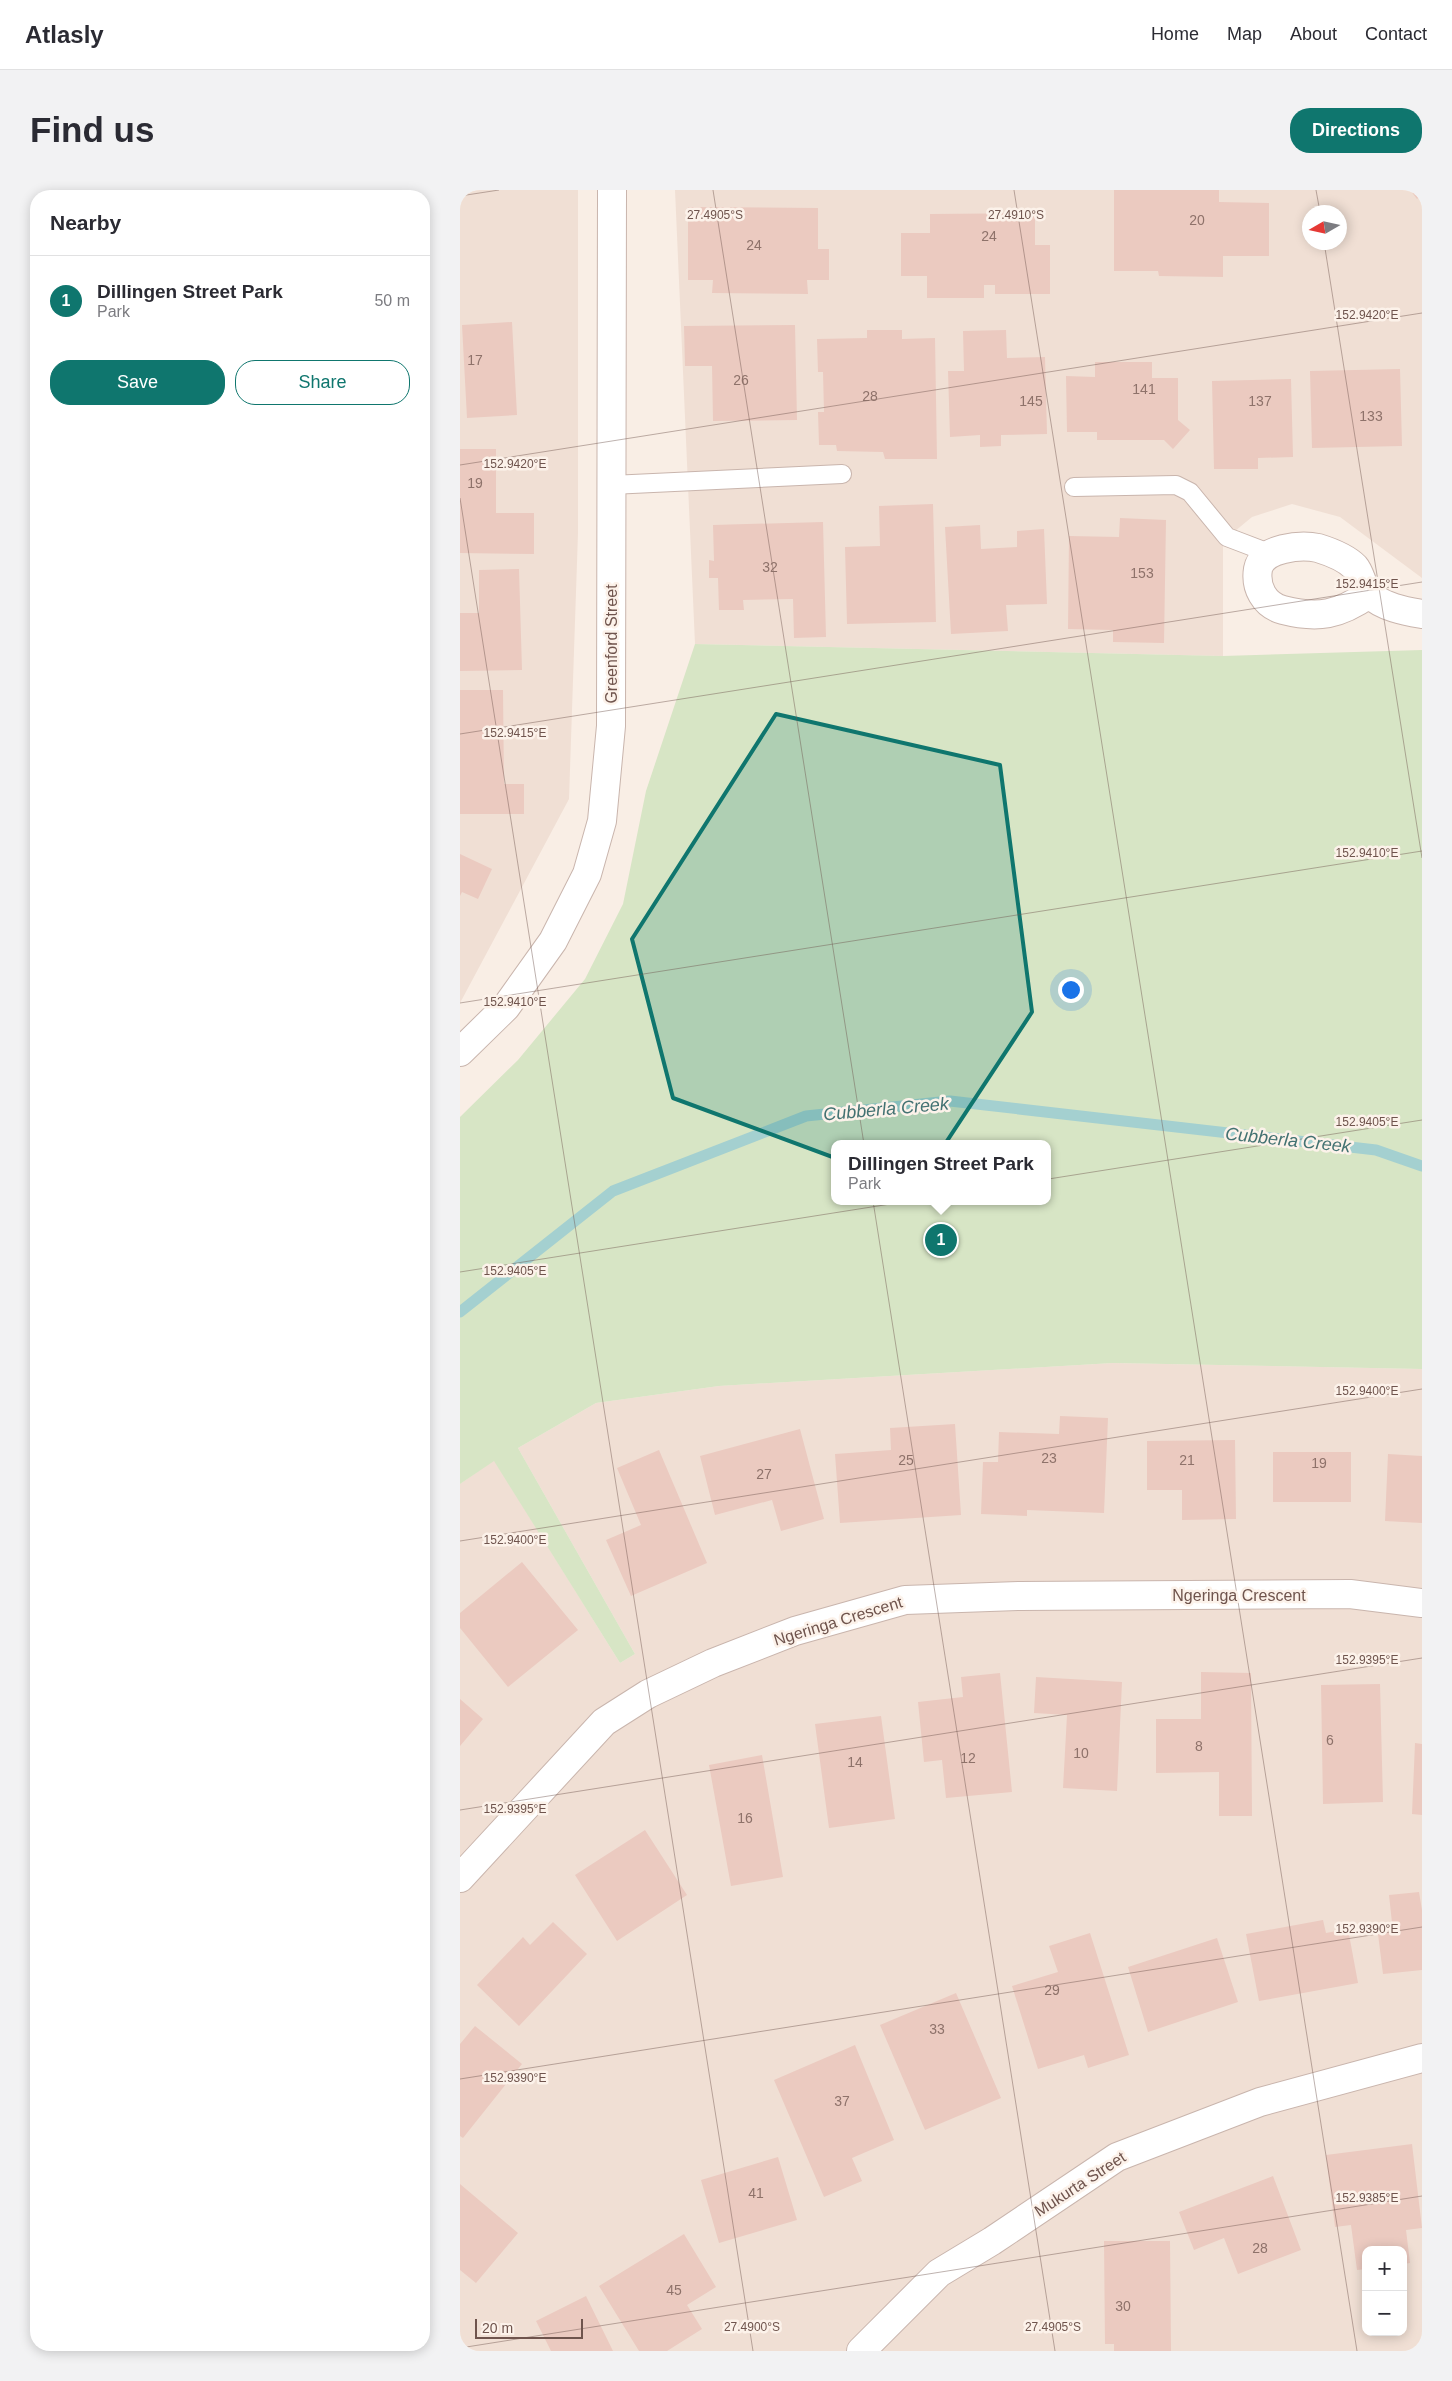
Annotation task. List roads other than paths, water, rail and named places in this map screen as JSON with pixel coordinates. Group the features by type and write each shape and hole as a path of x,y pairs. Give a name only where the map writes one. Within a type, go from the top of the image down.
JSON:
{"street":[{"name":"Greenford Street","path":"460,1052 506,1007 553,941 586,874 602,821 611,726 612,190"},
{"path":"1369,594 1352,606 1330,614 1304,615 1278,608 1264,599 1256,582 1259,566 1269,553 1293,548 1316,548 1338,554 1355,568 1369,594 1397,610 1422,614"},
{"name":"Ngeringa Crescent","path":"460,1878 604,1722 648,1694 713,1663 795,1631 905,1600 1019,1596 1350,1594 1422,1603"},
{"name":"Mukurta Street","path":"861,2351 939,2273 992,2241 1117,2157 1260,2102 1422,2058"}],"lane":[{"path":"611,485 842,474"},
{"path":"1074,487 1176,485 1190,492 1227,537 1269,553"}],"waterway":[{"name":"Cubberla Creek","path":"460,1312 613,1191 806,1116 950,1101 1376,1150 1422,1166"}],"place":[{"name":"Dillingen Street Park","path":"941,1240"}]}
